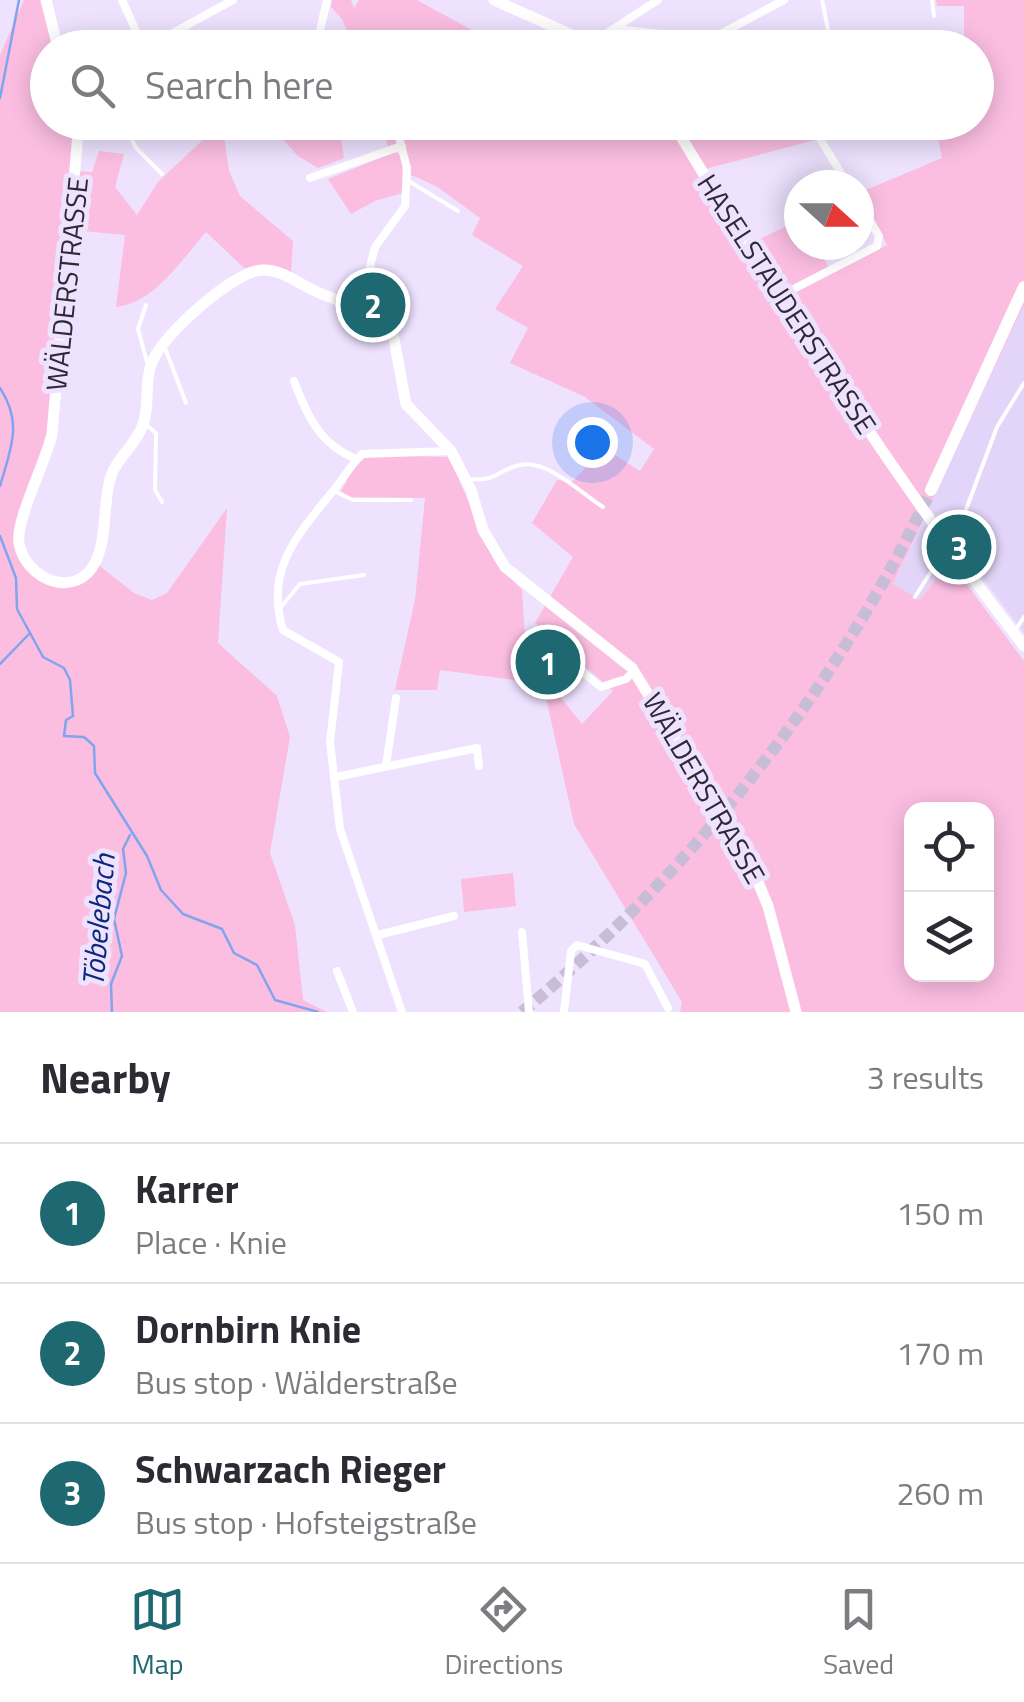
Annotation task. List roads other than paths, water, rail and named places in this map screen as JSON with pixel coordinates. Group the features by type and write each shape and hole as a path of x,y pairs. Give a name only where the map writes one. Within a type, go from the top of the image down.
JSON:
{"main road":[{"path":"931,490 1024,287"}],"street":[{"path":"46,0 54,30"},
{"path":"122,0 136,30"},
{"path":"181,30 233,0"},
{"path":"320,30 328,0"},
{"path":"612,30 658,0"},
{"path":"727,30 784,0"},
{"path":"502,2 564,30"},
{"name":"WÄLDERSTRASSE","path":"77,140 52,434 42,472 19,528 23,556 41,576 66,584 79,580 95,563 111,475 144,424 150,370 163,344 234,280 255,271 280,272 370,310 392,328 406,404 451,451 466,479 484,530 505,568 634,671 654,698 760,883 796,1012"},
{"path":"354,304 364,290 374,247 405,206 407,180 400,140"},
{"name":"HASELSTAUDERSTRASSE","path":"683,140 778,297 904,484 1024,646"},
{"path":"821,140 839,170"},
{"path":"310,178 402,146"},
{"path":"778,297 850,260"},
{"path":"294,382 323,439 337,452 357,459"},
{"path":"402,1012 343,842 330,742 340,662 283,630 279,588 292,541 357,459 372,451 436,455 451,451"},
{"path":"564,657 601,688 618,683 634,671"},
{"path":"386,766 396,698"},
{"path":"336,778 477,748 479,766"},
{"path":"378,935 454,916"},
{"path":"522,932 528,1012"},
{"path":"564,1012 571,951 577,945 645,964 668,1008"},
{"path":"337,972 353,1012"}],"lane":[{"path":"822,0 828,30"},
{"path":"932,0 934,16"},
{"path":"132,140 162,174"},
{"path":"407,180 458,210"},
{"name":"WÄLDERSTRASSE","path":"146,306 138,329 150,370"},
{"path":"163,344 186,403"},
{"path":"915,597 944,539 964,515 996,427 1024,383"},
{"name":"WÄLDERSTRASSE","path":"144,424 156,433 155,490 162,502"},
{"path":"466,479 494,480 518,466 534,465 603,507"},
{"path":"334,490 353,500 411,500"},
{"path":"279,610 300,584 364,574"},
{"path":"1013,632 1024,617"}],"waterway":[{"path":"0,98 19,0"},
{"path":"0,388 13,424 0,486"},
{"path":"0,536 16,578 17,609 43,657 64,668 70,680 73,716 66,720 64,736 84,737 94,746 95,773 147,856 161,890 183,914 222,929 234,953 257,965 275,1000 318,1012"},
{"path":"0,664 30,633"},
{"name":"Töbelebach","path":"112,1012 111,984 122,956 114,919 126,873 123,849 130,835"}],"tunnel":[{"path":"522,1012 645,898 755,773 805,707 850,637 931,490"}],"place":[{"name":"Dornbirn Knie","path":"373,305"},
{"name":"Schwarzach Rieger","path":"959,547"},
{"name":"Karrer","path":"548,662"}]}
